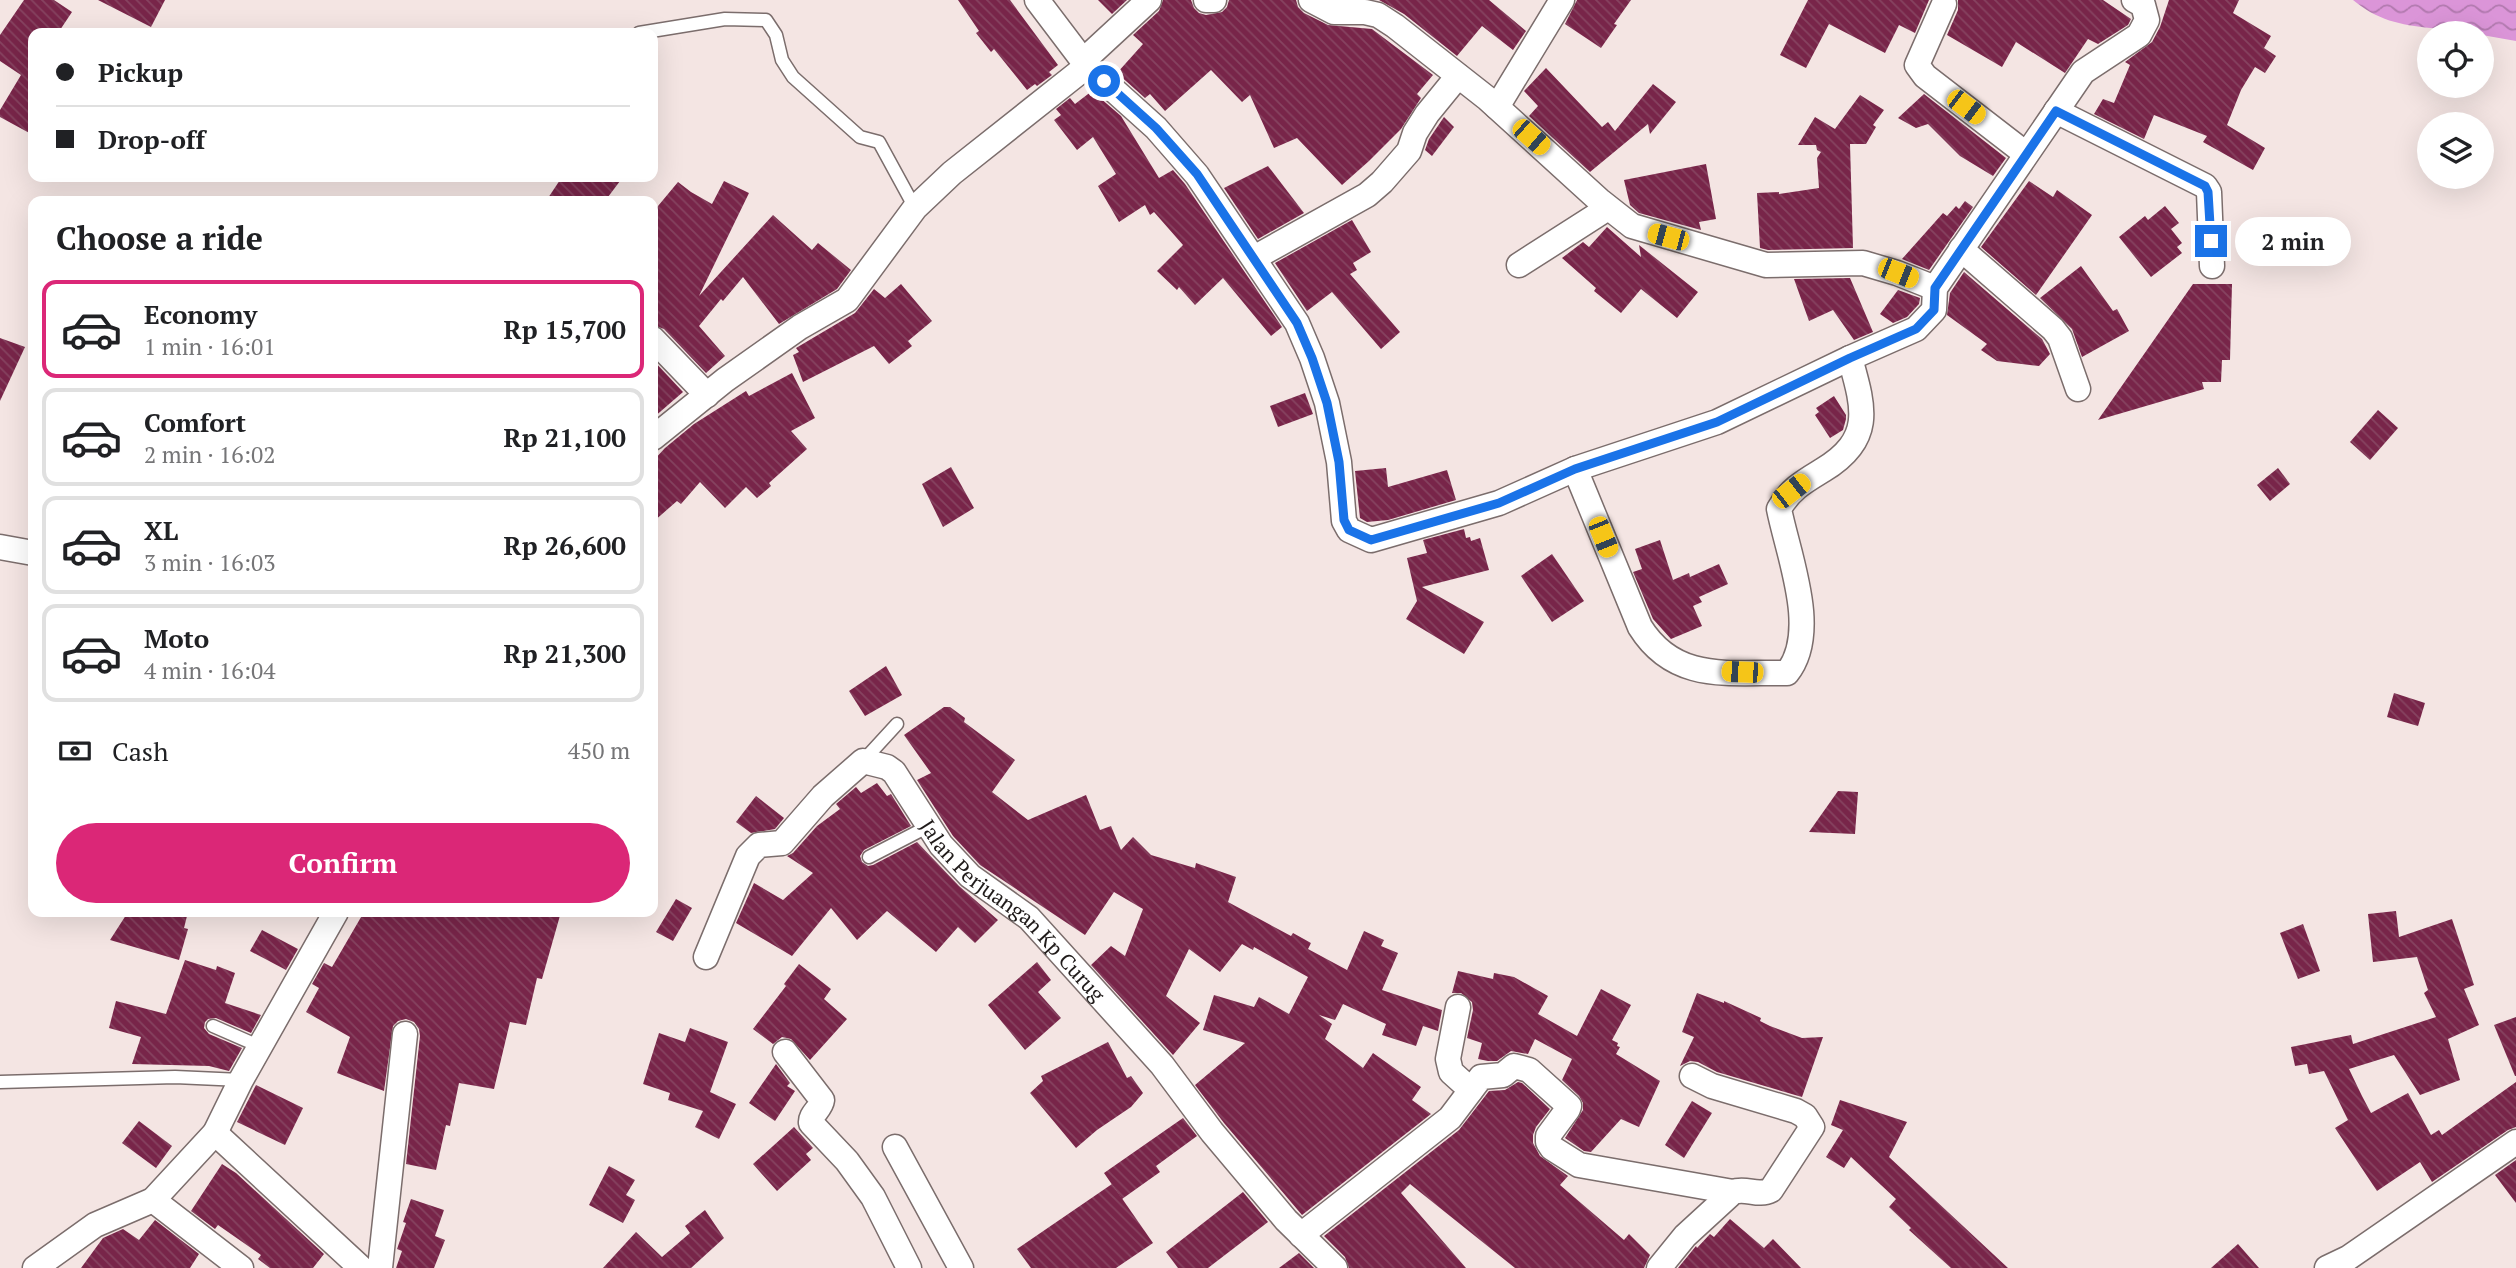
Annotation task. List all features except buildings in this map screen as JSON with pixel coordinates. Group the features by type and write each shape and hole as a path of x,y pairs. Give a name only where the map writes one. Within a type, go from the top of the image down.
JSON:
{"street":[{"path":"1037,0 1085,63 1156,128 1197,174 1297,323 1327,403 1339,462 1344,520 1349,530 1371,540 1499,503 1575,469 1717,422 1916,329 1934,310 1935,288 2082,72 2139,35 2147,20 2143,5 2134,0"},
{"path":"658,434 725,380 800,327 847,300 910,215 951,173 1025,115 1085,63 1149,0"},
{"path":"1206,0 1214,0"},
{"path":"1311,0 1334,12 1365,12 1378,15 1497,107 1608,208 1632,226 1766,265 1863,262 1935,288"},
{"path":"1497,107 1562,0"},
{"path":"1944,4 1917,65 1925,76 2026,154"},
{"path":"1254,258 1367,195 1382,182 1409,151 1415,133 1427,114 1458,76"},
{"path":"2056,111 2205,186 2208,192 2212,265"},
{"path":"1519,265 1608,208"},
{"path":"1961,249 2053,329 2060,338 2078,389"},
{"path":"658,345 707,395"},
{"path":"1575,469 1640,627 1651,645 1669,659 1697,671 1787,673 1799,655 1800,603 1779,509 1791,491 1853,446 1862,416 1861,397 1850,358"},
{"path":"0,547 28,552"},
{"path":"706,957 748,856 759,845 768,842 777,845 782,843 823,796 863,761"},
{"name":"Jalan Perjuangan Kp Curug","path":"863,761 887,767 894,772 941,845 970,876 1029,918 1162,1065 1230,1154 1286,1220 1335,1268"},
{"path":"35,1268 96,1225 153,1200 215,1133 241,1080 333,917"},
{"path":"1458,1007 1448,1059 1451,1072 1471,1090"},
{"path":"380,1268 405,1034"},
{"path":"785,1052 822,1100 811,1118 811,1123 847,1161 873,1197 909,1268"},
{"path":"1301,1235 1450,1118 1481,1077 1503,1075 1514,1066 1529,1070 1569,1106 1548,1136 1548,1146 1579,1165 1733,1192"},
{"path":"1659,1268 1685,1236 1733,1192 1740,1189 1761,1194 1771,1190 1812,1127 1810,1122 1796,1111 1712,1086 1692,1076"},
{"path":"215,1133 361,1268"},
{"path":"2327,1268 2348,1258 2516,1142"},
{"path":"895,1147 961,1268"},
{"path":"153,1200 241,1268"}],"lane":[{"path":"658,30 726,19 766,20 776,35 782,60 793,77 860,137 879,142 910,215"},
{"path":"863,761 897,724"},
{"path":"869,857 929,826"},
{"path":"213,1026 261,1047"},
{"path":"0,1082 175,1077 241,1080"}],"water":[{"path":"2353,0 2516,0 2516,41 2494,37 2494,21 2417,21 2417,26 2399,23 2371,12"}],"route":[{"path":"1104,81 1156,128 1197,174 1297,323 1327,403 1339,462 1344,520 1349,530 1371,540 1499,503 1575,469 1717,422 1916,329 1934,310 1935,288 2056,111 2205,186 2208,192 2211,241"}]}
